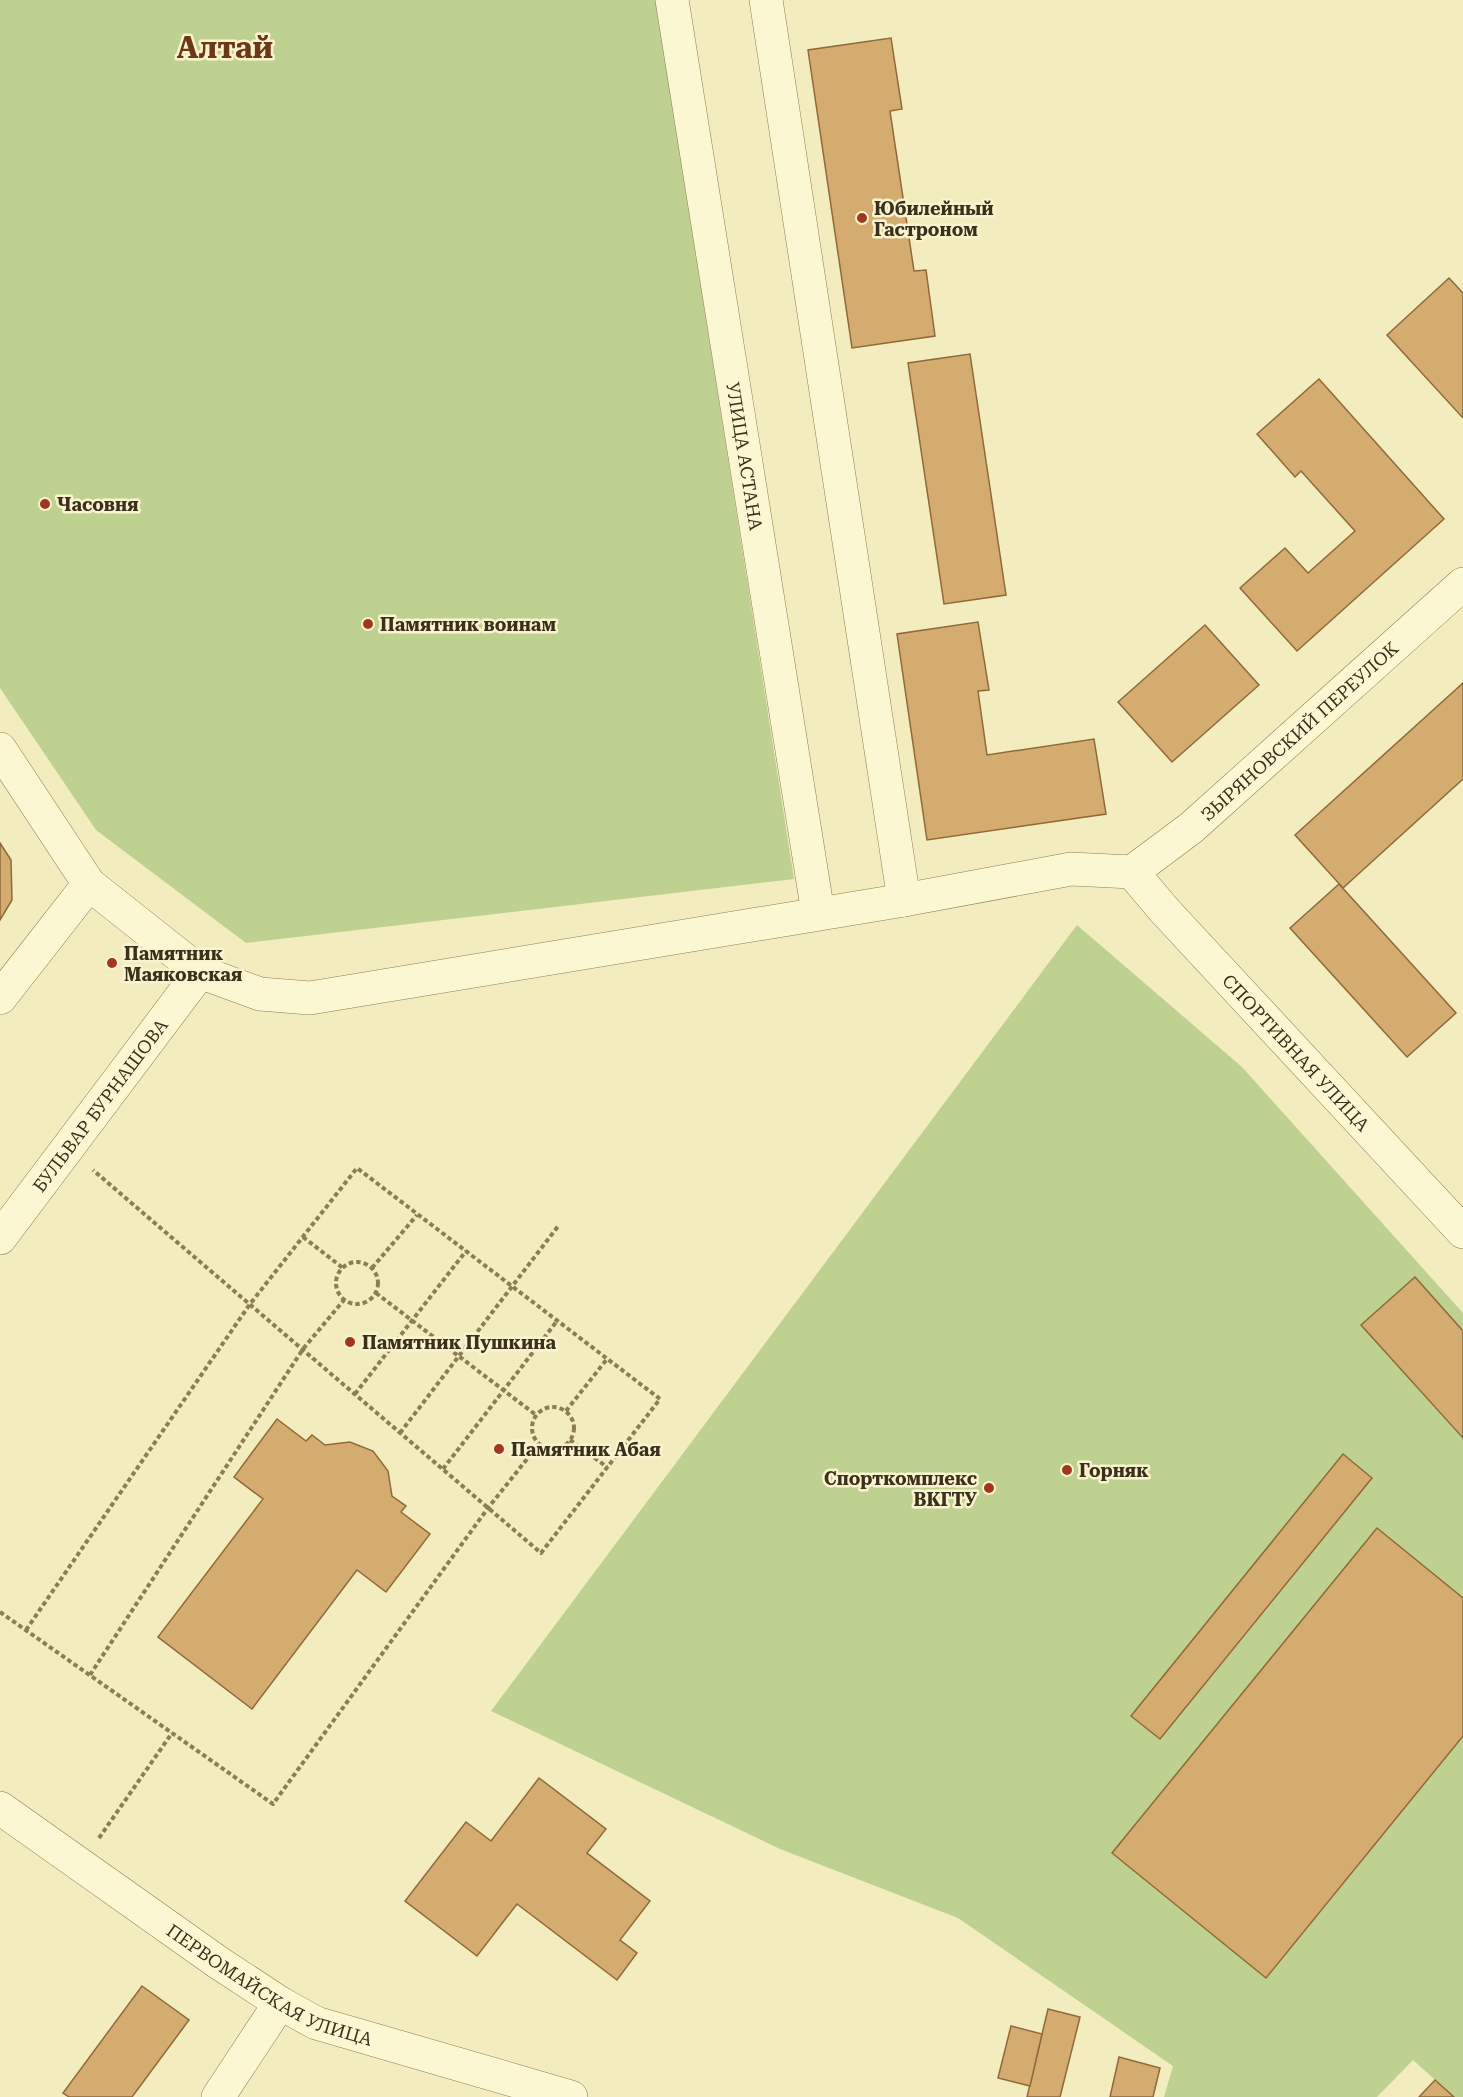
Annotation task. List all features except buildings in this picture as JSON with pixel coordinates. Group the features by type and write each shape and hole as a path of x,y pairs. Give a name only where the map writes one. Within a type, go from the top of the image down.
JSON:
{"street":[{"name":"УЛИЦА АСТАНА","path":"672,0 818,913"},
{"path":"766,0 904,900"},
{"name":"ЗЫРЯНОВСКИЙ ПЕРЕУЛОК","path":"1132,872 1191,828 1463,584"},
{"path":"0,749 89,884 201,972 260,994 310,998 904,900 1071,869 1132,872"},
{"name":"СПОРТИВНАЯ УЛИЦА","path":"1132,872 1317,1077 1463,1232"},
{"path":"0,998 89,884"},
{"name":"БУЛЬВАР БУРНАШОВА","path":"0,1238 201,972"},
{"name":"ПЕРВОМАЙСКАЯ УЛИЦА","path":"0,1808 280,2003 316,2023 570,2097"},
{"path":"224,2094 280,2003"}],"path":[{"path":"26,1630 250,1304 357,1168 660,1399 541,1553 400,1433 303,1349 250,1304 69,1149"},
{"path":"372,1268 417,1215"},
{"path":"400,1433 559,1225"},
{"path":"303,1237 343,1268"},
{"path":"355,1394 466,1251"},
{"path":"354,1262 365,1263 372,1268 378,1280 376,1293 371,1300 360,1305 344,1300 335,1287 337,1276 343,1268 354,1262"},
{"path":"376,1293 536,1415"},
{"path":"90,1675 303,1349 344,1300"},
{"path":"443,1469 557,1321"},
{"path":"566,1411 607,1359"},
{"path":"550,1407 566,1411 575,1425 570,1440 557,1450 545,1449 532,1432 536,1415 550,1407"},
{"path":"570,1440 607,1467"},
{"path":"0,1612 273,1804 488,1508 539,1444"},
{"path":"81,1864 172,1733"}],"green space":[{"path":"0,0 656,0 794,879 246,943 96,830 0,688"},
{"name":"Горняк","path":"1077,925 1242,1067 1463,1313 1463,2097 1454,2097 1413,2060 1377,2097 1164,2097 1173,2066 958,1918 780,1849 491,1711"}],"place":[{"name":"Юбилейный Гастроном","path":"862,218"},
{"name":"Часовня","path":"45,504"},
{"name":"Памятник воинам","path":"368,624"},
{"name":"Памятник Маяковская","path":"112,963"},
{"name":"Памятник Пушкина","path":"350,1342"},
{"name":"Памятник Абая","path":"499,1449"},
{"name":"Горняк","path":"1067,1470"},
{"name":"Спорткомплекс ВКГТУ","path":"989,1488"}],"district":[{"name":"Алтай","path":"225,47"}]}
